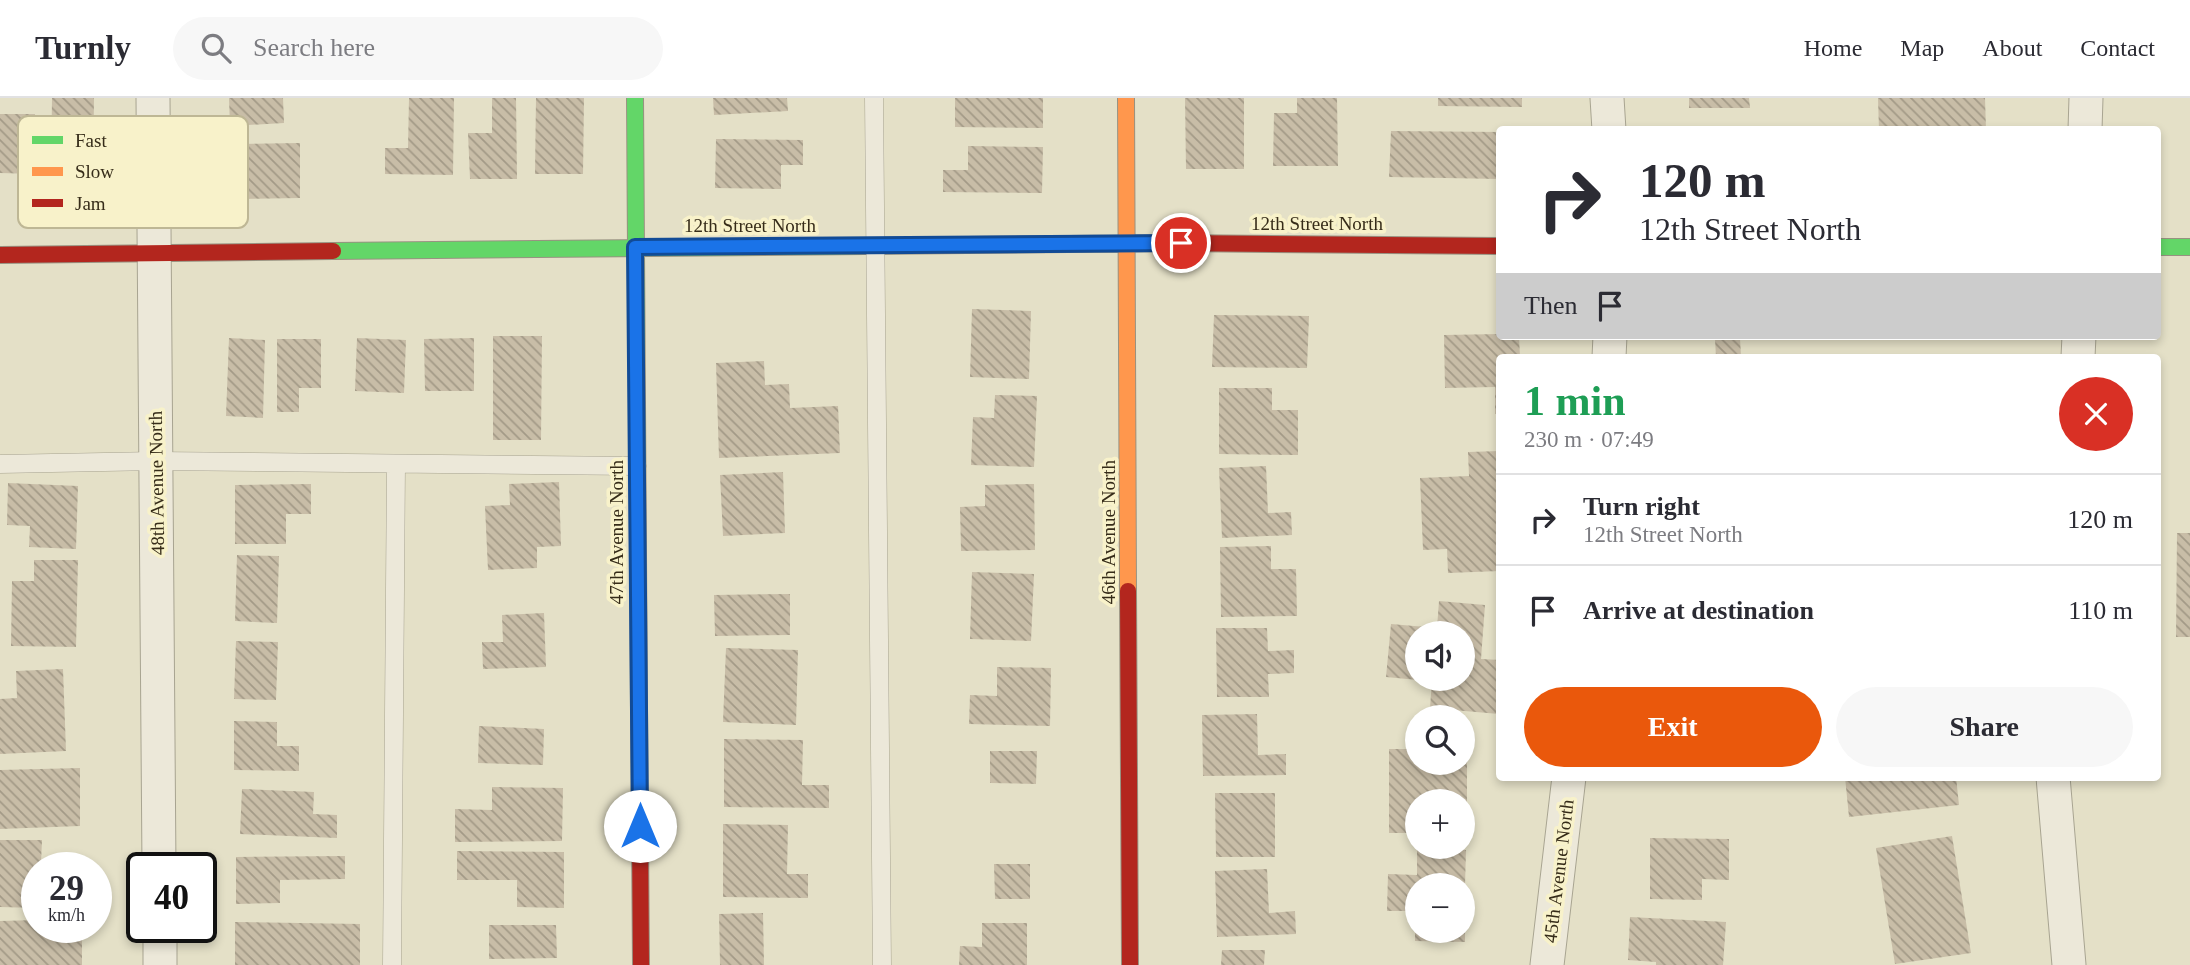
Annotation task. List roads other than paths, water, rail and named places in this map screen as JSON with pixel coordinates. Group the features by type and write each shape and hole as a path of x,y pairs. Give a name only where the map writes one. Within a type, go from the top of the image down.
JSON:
{"street":[{"name":"48th Avenue North","path":"153,98 153,116"},
{"name":"47th Avenue North","path":"635,98 641,965"},
{"name":"46th Avenue North","path":"1126,98 1130,965"},
{"path":"1607,98 1609,126"},
{"path":"2085,126 2086,98"},
{"name":"48th Avenue North","path":"154,228 159,852"},
{"name":"12th Street North","path":"0,255 1128,243 1496,246"},
{"path":"2161,247 2190,247"},
{"name":"45th Avenue North","path":"1547,965 1569,781"},
{"path":"2053,781 2069,965"},
{"path":"160,943 160,965"}],"lane":[{"path":"874,98 882,965"},
{"path":"0,464 156,461 637,466"},
{"path":"392,965 396,464"}]}
